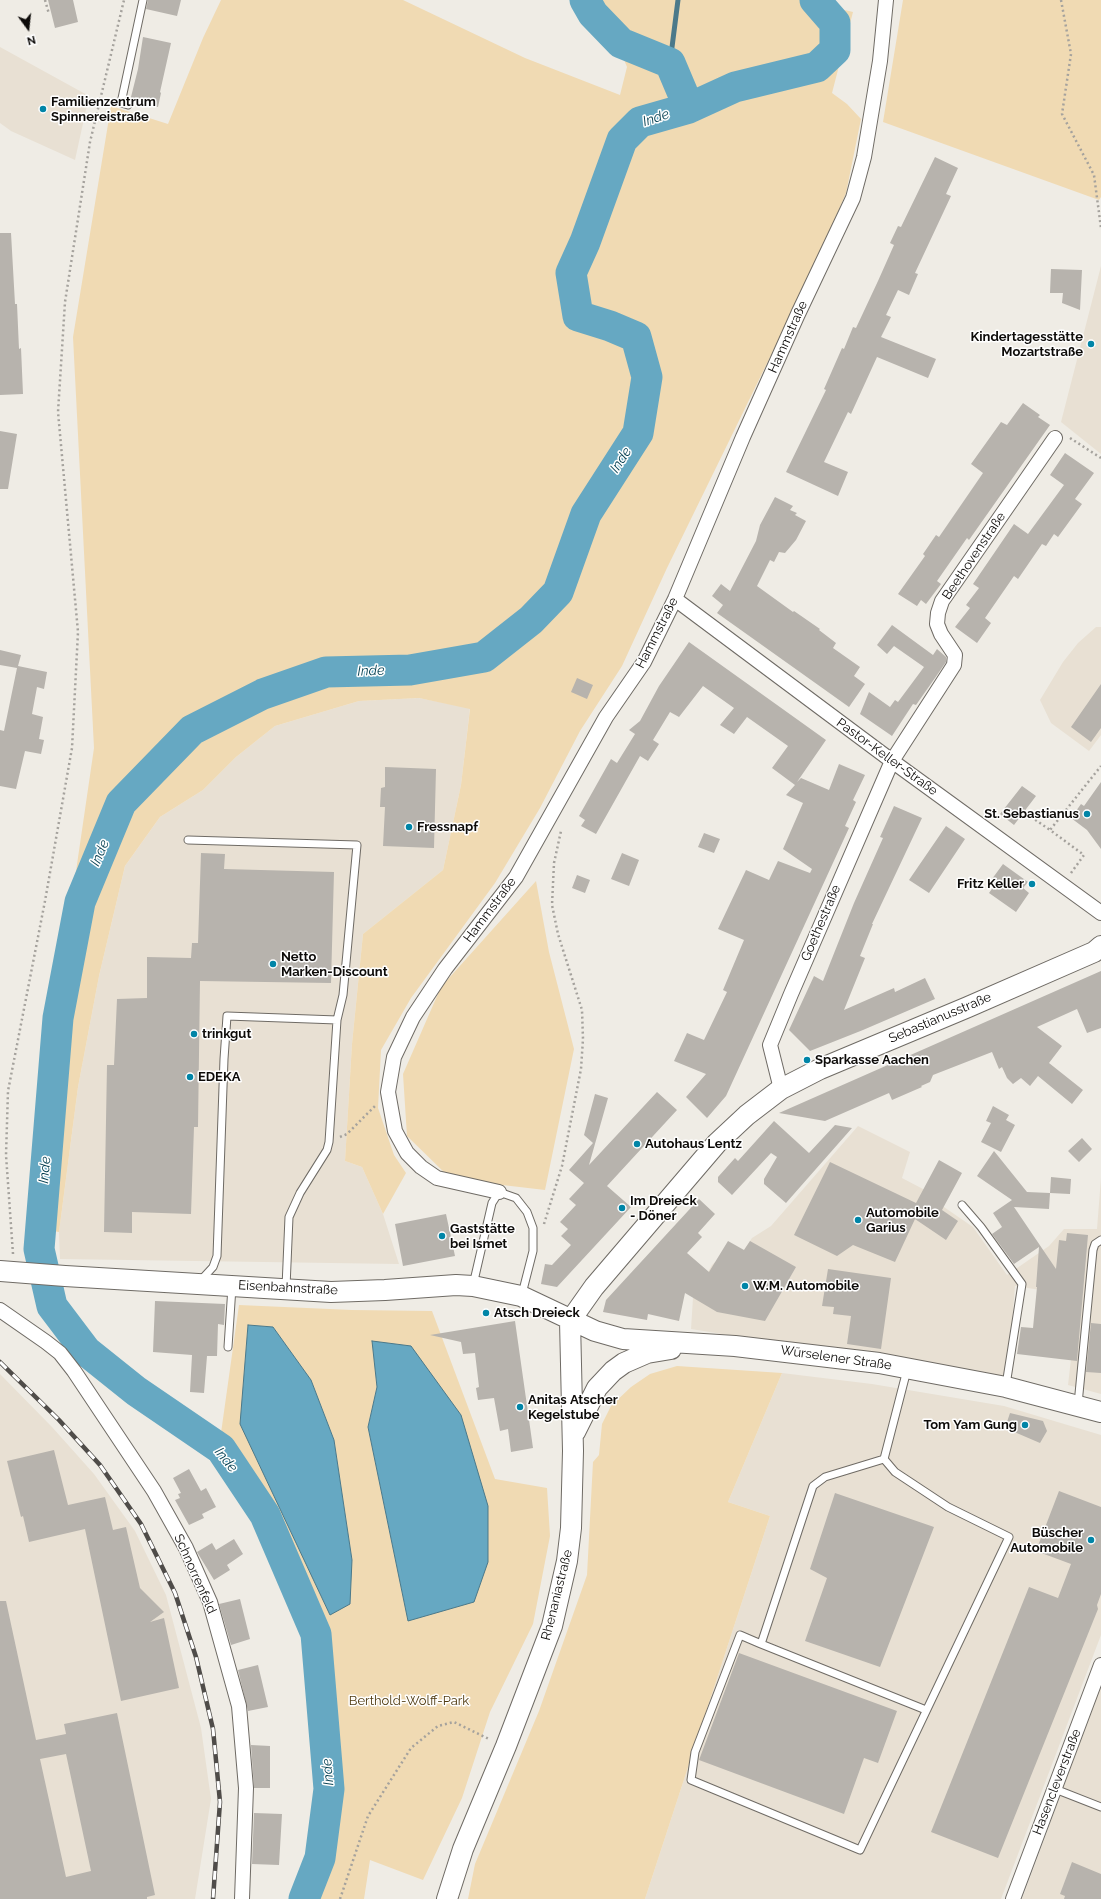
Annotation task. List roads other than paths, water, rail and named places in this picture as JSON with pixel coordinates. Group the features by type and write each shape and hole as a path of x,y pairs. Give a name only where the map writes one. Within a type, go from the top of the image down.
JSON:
{"main road":[{"name":"Sebastianusstraße","path":"570,1321 594,1287 717,1143 747,1115 781,1089 820,1069 1094,952 1101,946"},
{"name":"Eisenbahnstraße","path":"14,1272 331,1292 456,1285 473,1286 521,1296 570,1321"},
{"name":"Würselener Straße","path":"570,1321 595,1331 622,1339 773,1349 908,1368 1006,1387 1101,1412"},
{"name":"Rhenaniastraße","path":"447,1899 463,1849 506,1746 552,1626 567,1561 571,1528 573,1436 570,1321"},
{"path":"573,1436 597,1388 613,1371 624,1363 647,1353 699,1344"}],"street":[{"name":"Hammstraße","path":"499,1192 437,1178 421,1167 407,1153 395,1131 388,1092 394,1057 413,1017 445,970 516,877 606,717 644,662 675,598 743,437 798,314 853,198 864,157 880,61 886,0"},
{"name":"Beethovenstraße","path":"892,761 954,665 956,655 941,634 937,624 938,613 942,600 1055,438"},
{"name":"Pastor-Keller-Straße","path":"675,598 892,761 1101,912"},
{"name":"Goethestraße","path":"781,1089 770,1045 892,761"},
{"name":"Schnorrenfeld","path":"0,1310 60,1353 74,1371 154,1491 186,1548 210,1602 239,1706 246,1788 242,1899"},
{"name":"Hasencleverstraße","path":"1013,1899 1101,1665"}],"lane":[{"path":"128,105 120,103 143,0"},
{"path":"188,840 357,845 343,995 337,1020 329,1142 327,1150 300,1194 289,1216 286,1289"},
{"path":"197,1283 206,1276 213,1267 216,1256 227,1016 337,1020"},
{"path":"473,1286 492,1203 499,1192 516,1198 527,1212 533,1228 533,1251 521,1296"},
{"path":"962,1204 981,1227 1022,1284 1006,1387"},
{"path":"1078,1405 1093,1250 1095,1244 1101,1240"},
{"path":"228,1347 232,1285"},
{"path":"884,1459 908,1368"},
{"path":"761,1644 813,1486 825,1477 884,1459"},
{"path":"884,1459 895,1472 948,1507 1009,1537 860,1850 691,1780 695,1752 740,1635 926,1710"},
{"path":"1055,1789 1101,1808"}],"water":[{"path":"248,1325 273,1327 311,1380 334,1440 352,1560 350,1604 330,1615 240,1424"},
{"path":"372,1341 411,1346 461,1415 488,1506 488,1562 474,1602 408,1621 368,1427 377,1387"}],"waterway":[{"name":"Inde","path":"585,0 593,14 621,43 670,63 689,108"},
{"path":"670,63 678,0"},
{"name":"Inde","path":"304,1899 320,1858 329,1789 316,1634 265,1515 221,1449 136,1391 86,1351 52,1306 39,1249 58,1018 80,902 121,803 192,730 263,694 326,672 410,670 484,657 531,620 558,592 586,514 638,433 647,377 636,337 610,326 578,316 571,273 585,242 622,140 640,122 689,108 735,87 817,67 835,50 835,23 815,0"}],"railway":[{"path":"0,1362 59,1420 100,1465 141,1524 175,1593 196,1657 213,1729 220,1802 213,1899"}],"place":[{"name":"Familienzentrum Spinnereistraße","path":"43,109"},
{"name":"Kindertagesstätte Mozartstraße","path":"1091,344"},
{"name":"St. Sebastianus","path":"1087,814"},
{"name":"Fressnapf","path":"409,827"},
{"name":"Fritz Keller","path":"1032,884"},
{"name":"Netto Marken-Discount","path":"273,964"},
{"name":"trinkgut","path":"194,1034"},
{"name":"Sparkasse Aachen","path":"807,1060"},
{"name":"EDEKA","path":"190,1077"},
{"name":"Autohaus Lentz","path":"637,1144"},
{"name":"Im Dreieck - Döner","path":"622,1208"},
{"name":"Automobile Garius","path":"858,1220"},
{"name":"Gaststätte bei Ismet","path":"442,1236"},
{"name":"W.M. Automobile","path":"745,1286"},
{"name":"Atsch Dreieck","path":"486,1313"},
{"name":"Anitas Atscher Kegelstube","path":"520,1407"},
{"name":"Tom Yam Gung","path":"1025,1425"},
{"name":"Büscher Automobile","path":"1091,1540"}],"park label":[{"name":"Berthold-Wolff-Park","path":"409,1701"}]}
